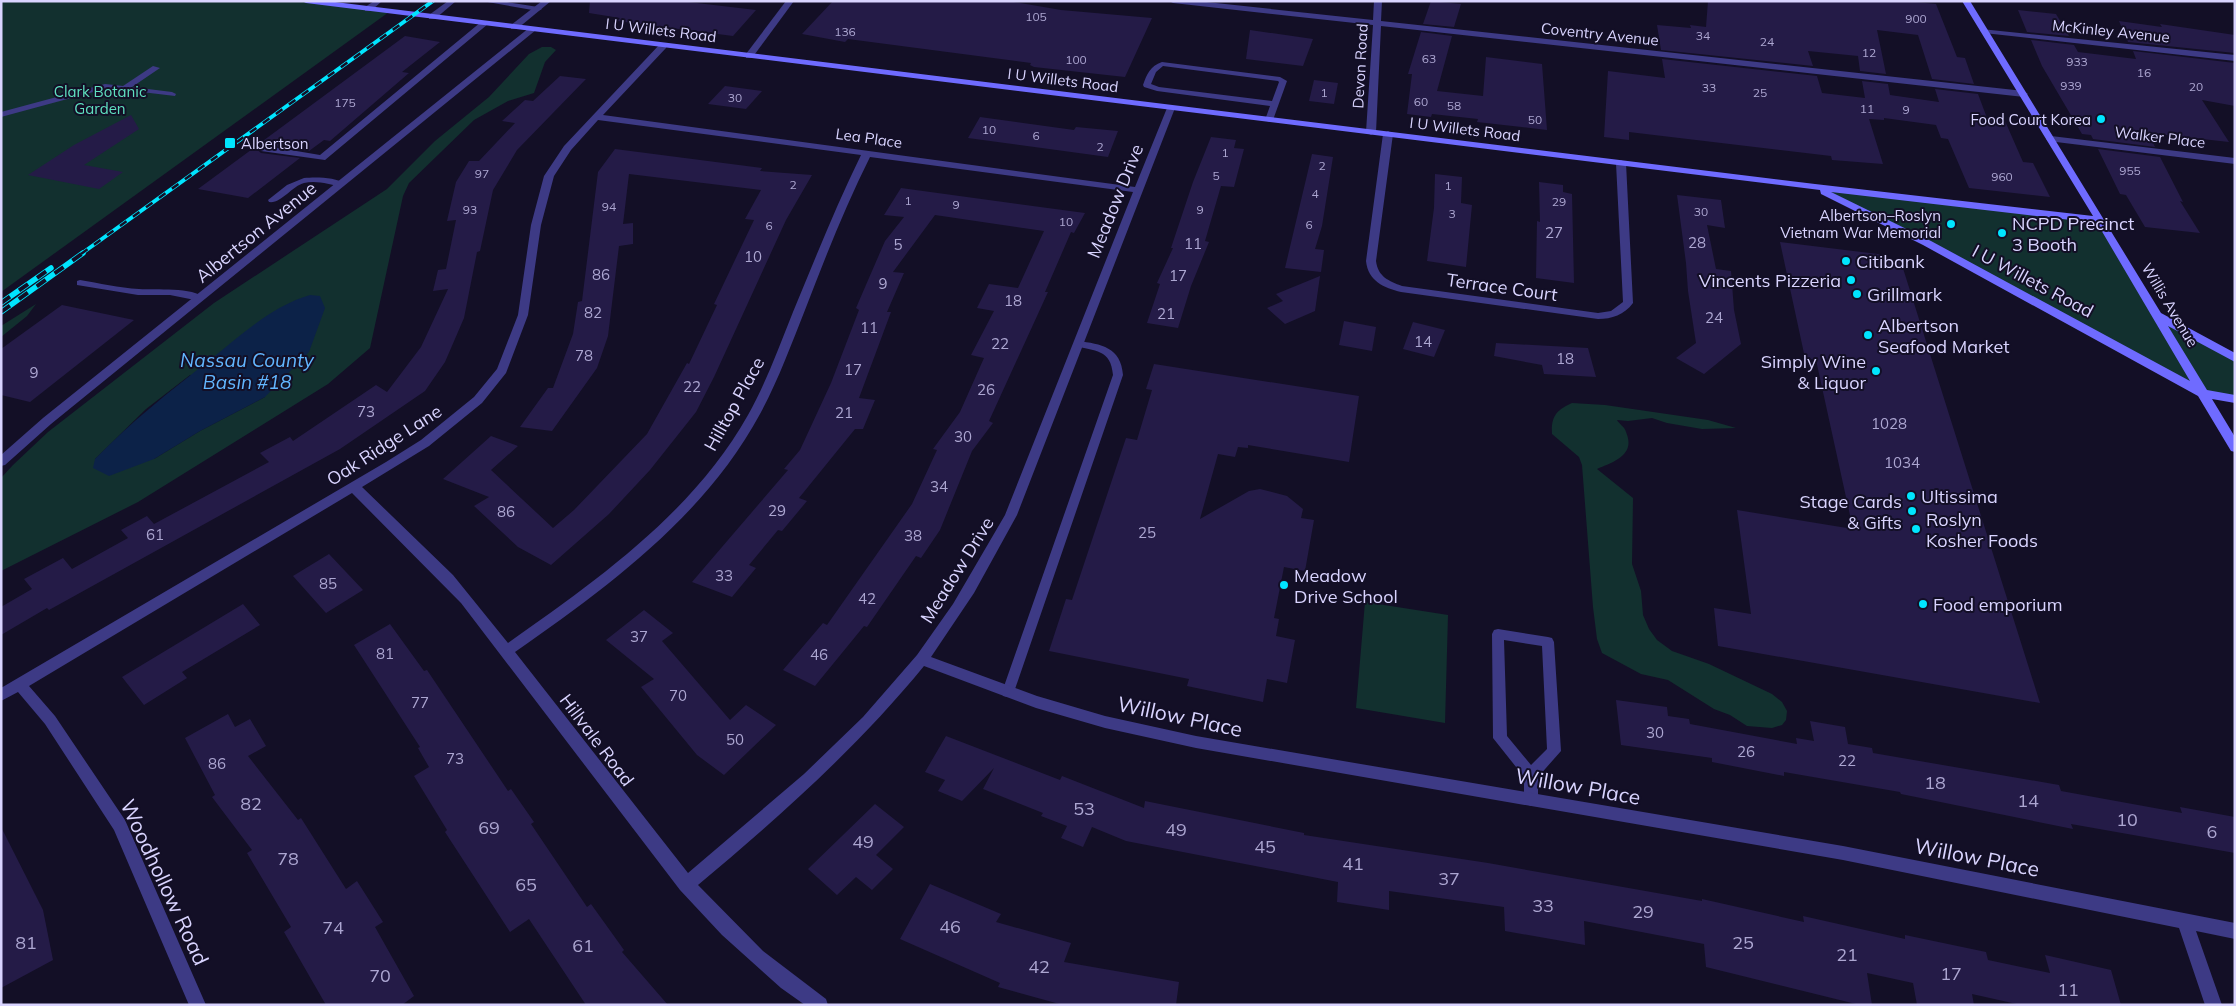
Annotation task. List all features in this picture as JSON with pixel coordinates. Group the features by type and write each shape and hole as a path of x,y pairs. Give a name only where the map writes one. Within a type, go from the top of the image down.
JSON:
{"main road":[{"name":"I U Willets Road","path":"306,1 1815,188 2100,220"},
{"name":"Willis Avenue","path":"1966,1 2158,316 2235,448"},
{"name":"I U Willets Road","path":"1815,188 1927,244 2204,394 2235,399"},
{"path":"2158,316 2235,358"}],"street":[{"path":"514,27 547,1"},
{"path":"749,56 790,1"},
{"name":"Coventry Avenue","path":"1173,1 2024,94"},
{"name":"Devon Road","path":"1370,132 1378,1"},
{"name":"Albertson Avenue","path":"1,462 47,421 532,30"},
{"name":"McKinley Avenue","path":"1984,31 2235,58"},
{"name":"Oak Ridge Lane","path":"1,695 354,487 425,443 478,400 502,370 523,315 536,225 549,176 567,148 663,46"},
{"name":"Meadow Drive","path":"686,885 772,813 858,732 921,659 990,556 1011,515 1171,108"},
{"name":"Lea Place","path":"596,117 1138,190"},
{"name":"Terrace Court","path":"1388,134 1371,261 1371,269 1376,278 1401,289 1598,316 1609,316 1620,311 1628,303 1621,163"},
{"name":"Walker Place","path":"2051,139 2235,161"},
{"name":"Hilltop Place","path":"507,651 586,596 640,552 707,483 736,444 768,387 841,205 867,153"},
{"name":"Hillvale Road","path":"354,487 448,579 507,651 686,885 735,935 789,982 820,1005"},
{"name":"Willow Place","path":"921,659 1008,692 1105,722 1196,742 1934,870 2235,930"},
{"name":"Woodhollow Road","path":"19,684 50,720 120,825 198,1005"},
{"path":"2184,920 2214,1005"}],"lane":[{"path":"368,9 379,1"},
{"path":"432,17 453,1"},
{"path":"485,1 520,4 538,8"},
{"path":"261,148 322,158 484,24"},
{"path":"1269,120 1282,81 1272,76 1162,64 1152,71 1147,85 1157,89 1274,104"},
{"path":"126,87 156,68"},
{"path":"1,115 93,89 126,87 172,94"},
{"path":"272,200 295,182 305,179 341,184"},
{"path":"80,283 138,292 170,292 200,298"},
{"path":"1008,692 1118,375 1117,362 1108,351 1078,344"},
{"path":"1531,775 1554,751 1548,642 1498,634 1500,738 1531,775 1531,800"}],"green space":[{"name":"Clark Botanic Garden","path":"1,1 304,1 389,12 1,292"},
{"path":"542,47 551,47 556,50 545,62 534,93 508,101 474,120 409,183 403,196 370,348 328,384 138,502 1,571 1,478 13,465 48,432 214,303 387,189 435,141 489,97 529,54","holes":["190,375 265,397 200,431 154,459 95,459 146,409"]},
{"path":"1815,187 2100,220 2158,316 2235,358 2235,399 2204,394"},
{"path":"36,304 27,316 1,337 1,326"},
{"path":"1572,403 1605,405 1708,420 1736,428 1702,429 1667,423 1652,418 1628,421 1617,420 1625,430 1628,440 1626,452 1610,464 1597,469 1633,498 1632,564 1641,591 1643,615 1649,629 1657,640 1672,651 1709,664 1772,694 1782,702 1787,711 1786,720 1782,725 1772,728 1747,726 1730,715 1714,709 1668,680 1641,674 1602,653 1597,639 1593,607 1582,465 1579,457 1552,434 1552,423 1558,411"},
{"path":"1365,602 1448,615 1445,723 1356,708"}],"water":[{"name":"Nassau County Basin #18","path":"310,295 320,296 325,308 309,352 265,397 200,431 154,459 109,476 93,468 95,459 137,419 234,340 283,306"}],"building":[{"path":"590,1 680,1 756,10 733,36 617,21 620,18 589,13"},
{"path":"833,1 1008,1 1061,10 1152,18 1125,77 1034,67 1030,65 1031,63 848,39 845,42 802,34"},
{"path":"1431,1 1461,4 1454,27 1423,24"},
{"path":"1708,1 1906,1 1936,4 1957,57 1965,58 1974,84 1932,79 1918,35 1877,30 1886,74 1860,71 1858,56 1808,51 1813,66 1661,50 1657,25 1691,28 1690,25 1706,27"},
{"path":"2018,10 2056,14 2069,36 2027,32"},
{"path":"2119,21 2162,27 2160,24 2235,35 2235,53 2128,42"},
{"path":"1250,30 1313,39 1303,66 1246,59"},
{"path":"1421,32 1452,36 1437,91 1483,96 1486,57 1542,64 1547,130 1477,122 1478,119 1432,114 1431,117 1407,114 1412,74 1408,74"},
{"path":"405,36 440,42 402,72 409,73 330,141 324,140 309,151 260,144 255,148 261,153 300,158 248,198 198,189"},
{"path":"2031,40 2074,45 2078,52 2136,59 2133,51 2235,63 2235,106 2202,100 2229,142 2148,133 2155,147 2093,139 2091,135 2082,134 2042,66"},
{"path":"1662,59 1817,76 1822,93 1865,98 1862,81 1888,84 1890,95 1939,102 1935,89 1978,94 1987,118 2005,121 2023,162 2033,163 2050,197 1969,188 1948,139 1941,138 1936,125 1884,118 1884,120 1869,119 1883,164 1832,160 1831,156 1629,132 1629,140 1604,137 1608,71 1665,78"},
{"path":"560,76 586,79 517,150 493,190 480,251 477,252 464,318 445,362 425,391 340,449 49,610 47,608 1,635 1,607 32,589 24,579 63,558 72,569 128,538 121,530 147,516 154,524 269,462 260,453 290,437 293,441 376,385 387,392 421,347 448,289 433,291 438,270 446,269 456,220 447,221 456,182 469,161 479,161 515,123 502,121 525,100 533,101"},
{"path":"1314,80 1338,83 1334,104 1309,101"},
{"path":"725,86 762,91 746,109 708,104"},
{"path":"131,115 139,129 84,165 123,172 99,189 28,175 74,145"},
{"path":"980,117 1074,130 1076,127 1118,131 1108,157 968,138"},
{"path":"1211,137 1236,140 1234,148 1244,149 1234,187 1221,186 1205,241 1209,242 1191,286 1178,328 1147,323 1160,284 1157,283 1173,248 1171,248 1193,182"},
{"path":"615,149 762,168 760,171 812,175 786,220 696,412 650,470 609,514 551,565 518,547 474,506 489,497 443,479 491,436 518,446 491,470 553,528 574,510 647,434 687,363 689,364 717,305 714,304 754,220 745,219 761,190 629,174 623,224 633,223 633,244 619,246 608,336 597,368 552,431 520,427 548,388 553,388 573,334 578,302 582,301 598,172"},
{"path":"2098,149 2160,157 2183,202 2180,201 2200,233 2145,227 2126,195 2120,194"},
{"path":"1312,154 1333,157 1322,226 1315,249 1324,250 1321,272 1285,268"},
{"path":"1435,174 1462,177 1461,203 1472,205 1466,267 1427,261 1434,208"},
{"path":"1539,182 1563,185 1563,192 1572,194 1574,283 1536,278 1537,221 1540,222"},
{"path":"901,188 1085,213 1074,233 1071,232 1045,292 1048,292 989,421 993,423 972,451 940,530 921,558 916,556 867,627 864,626 815,686 783,670 823,623 827,625 912,504 937,450 933,449 960,412 984,358 971,355 994,311 977,308 989,284 1018,288 1044,231 935,215 893,272 904,273 887,312 891,312 859,398 875,400 863,429 855,429 799,498 807,501 782,531 778,530 749,565 756,568 732,597 692,582 788,470 784,469 800,450 831,383 859,310 856,308 885,241 904,217 884,215"},
{"path":"1677,195 1721,200 1725,228 1707,225 1716,269 1731,271 1734,310 1741,344 1704,374 1676,358 1696,343"},
{"path":"1780,242 1886,255 1888,260 1901,262 2040,703 1718,646 1714,608 1751,614 1737,510 1853,529 1816,360 1805,358"},
{"path":"1320,276 1315,311 1285,324 1267,308 1283,301 1276,294"},
{"path":"62,305 134,320 30,402 1,395 1,349"},
{"path":"1344,321 1376,327 1372,351 1339,345"},
{"path":"1413,322 1445,330 1434,357 1403,349"},
{"path":"1496,343 1588,348 1596,377 1544,374 1542,365 1494,356"},
{"path":"1154,364 1359,396 1349,462 1248,445 1248,448 1238,447 1235,457 1218,454 1200,519 1249,491 1260,489 1287,496 1303,509 1301,518 1314,520 1305,571 1284,567 1274,618 1279,619 1276,636 1295,640 1287,683 1267,679 1263,702 1187,686 1189,679 1049,651 1066,599 1072,600 1126,438 1137,440 1152,390 1146,389"},
{"path":"329,554 363,590 326,613 293,576"},
{"path":"243,604 260,625 182,672 187,678 144,705 122,677"},
{"path":"644,610 673,633 662,641 730,720 746,705 776,725 724,775 697,755 641,687 654,679 606,640"},
{"path":"390,624 424,671 427,670 508,791 511,789 534,822 531,824 587,907 591,904 624,950 622,952 668,1005 586,1005 529,919 510,932 445,832 447,830 414,776 429,767 418,748 420,747 354,645"},
{"path":"1616,700 1667,707 1668,716 1689,719 1690,724 1797,744 1796,738 1814,741 1810,721 1845,727 1848,744 1872,748 1873,753 2059,785 2061,791 2182,813 2180,807 2235,817 2235,853 2071,824 2073,829 1901,794 1900,792 1784,772 1784,776 1712,762 1712,758 1621,745"},
{"path":"228,714 235,727 250,719 266,746 248,756 298,820 301,818 346,889 357,881 383,922 375,927 414,996 402,1005 326,1005 284,932 291,927 247,853 252,850 212,797 215,795 185,738"},
{"path":"946,736 1060,780 1062,776 1144,808 1145,801 1304,833 1304,835 1488,863 1702,901 1702,899 1804,922 1803,916 1905,939 1905,935 1986,952 1988,960 2050,973 2045,955 2111,970 2121,1005 2021,1005 1972,994 1974,1005 1917,1005 1913,983 1867,973 1872,1005 1860,1005 1706,967 1704,944 1584,921 1585,945 1505,931 1504,907 1389,891 1389,910 1337,902 1338,882 1126,841 1092,827 1083,847 1061,838 1067,826 1041,816 1043,813 983,789 994,768 962,801 938,791 945,780 925,772"},
{"path":"875,804 904,827 876,855 893,869 872,890 856,877 837,895 808,869"},
{"path":"1,827 43,910 53,960 1,988"},
{"path":"930,884 1001,914 996,922 1071,943 1064,962 1179,982 1176,1005 1063,1005 998,987 1000,983 900,939"}],"railway":[{"path":"81,254 433,1"},
{"path":"1,312 83,253"},
{"path":"1,303 51,268"}],"place":[{"name":"Food Court Korea","path":"2101,119"},
{"name":"Albertson","path":"230,143"},
{"name":"Albertson–Roslyn Vietnam War Memorial","path":"1951,224"},
{"name":"NCPD Precinct 3 Booth","path":"2002,233"},
{"name":"Citibank","path":"1846,261"},
{"name":"Vincents Pizzeria","path":"1851,280"},
{"name":"Grillmark","path":"1857,294"},
{"name":"Albertson Seafood Market","path":"1868,335"},
{"name":"Simply Wine & Liquor","path":"1876,371"},
{"name":"Ultissima","path":"1911,496"},
{"name":"Stage Cards & Gifts","path":"1912,511"},
{"name":"Roslyn Kosher Foods","path":"1916,529"},
{"name":"Meadow Drive School","path":"1284,585"},
{"name":"Food emporium","path":"1923,604"}]}
